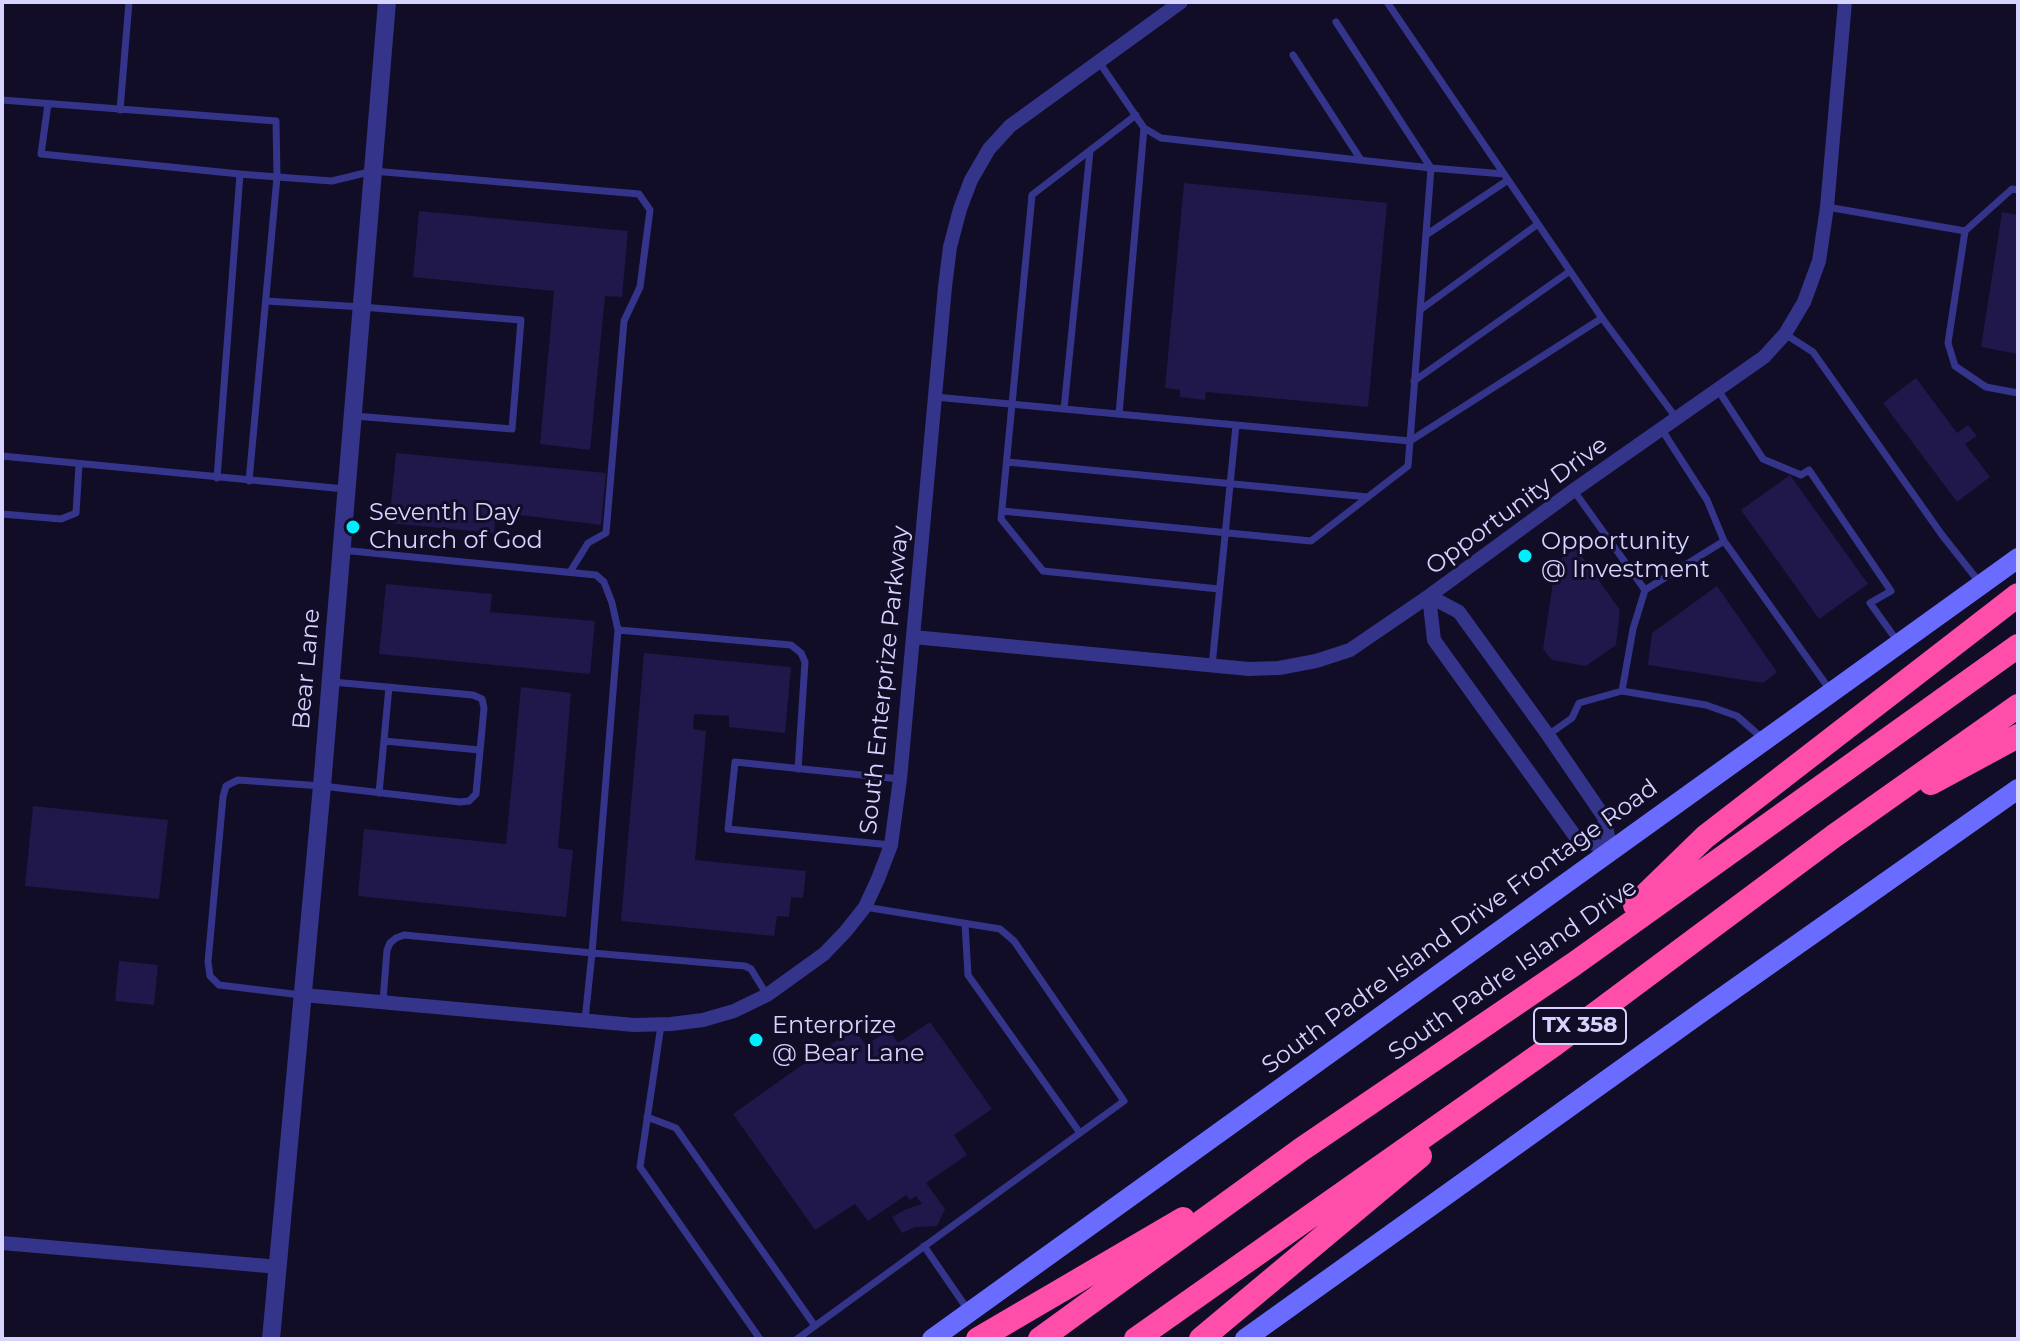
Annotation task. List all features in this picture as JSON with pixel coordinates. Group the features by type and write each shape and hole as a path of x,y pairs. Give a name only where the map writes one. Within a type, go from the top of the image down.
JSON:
{"highway":[{"path":"1574,964 1705,837 2018,595"},
{"name":"South Padre Island Drive","path":"1040,1339 1302,1149 1574,964 2018,646"},
{"name":"TX 358","path":"1136,1339 1555,1044 1834,836 2018,706"},
{"path":"1834,836 2018,736"},
{"path":"1201,1339 1555,1044"},
{"path":"978,1339 1302,1149"}],"main road":[{"name":"South Padre Island Drive Frontage Road","path":"932,1339 2018,558"},
{"path":"1245,1339 2018,789"}],"street":[{"name":"Bear Lane","path":"271,1339 322,786 387,2"},
{"name":"South Enterprize Parkway","path":"303,995 661,1025 703,1020 734,1011 767,995 824,954 846,931 865,907 891,845 900,779 950,247 960,209 971,180 989,149 1010,126 1181,2"},
{"name":"Opportunity Drive","path":"913,637 1212,666 1264,668 1316,661 1350,650 1764,357 1785,334 1804,302 1819,261 1827,207 1845,2"},
{"path":"1429,596 1459,612 1548,735 1604,817 1611,851"},
{"path":"1429,596 1434,640 1575,836 1611,851"},
{"path":"2,1243 279,1267"}],"lane":[{"path":"120,110 129,2"},
{"path":"1387,2 1602,318 1677,419"},
{"path":"1002,511 1311,541 1408,466 1431,168 1336,22"},
{"path":"1293,55 1361,160"},
{"path":"1099,62 1144,128 1161,138 1506,177"},
{"path":"2,100 276,121 277,177 249,481"},
{"path":"48,104 41,154 332,181 373,171 639,194 650,210 640,287 624,321 606,533 588,543 570,572"},
{"path":"1136,115 1032,195 1001,519 1043,571 1219,589"},
{"path":"1119,414 1144,128"},
{"path":"1064,409 1090,151"},
{"path":"217,478 240,174"},
{"path":"1426,235 1506,177"},
{"path":"2018,190 2012,189 1965,231 1948,343 1955,366 1986,387 2018,393"},
{"path":"1827,207 1965,231"},
{"path":"1420,310 1538,224"},
{"path":"1414,381 1570,271"},
{"path":"266,301 521,320 512,429 353,416"},
{"path":"935,396 1410,441 1602,318"},
{"path":"1785,334 1813,352 1942,535 1981,584"},
{"path":"1718,390 1763,459 1801,475 1809,470 1891,591 1870,603 1899,644"},
{"path":"1212,666 1236,425"},
{"path":"1662,430 1707,500 1724,541 1832,692"},
{"path":"2,456 347,489"},
{"path":"1007,462 1368,497"},
{"path":"2,514 61,519 76,513 79,465"},
{"path":"1574,490 1645,590"},
{"path":"1622,691 1633,629 1645,590 1724,541"},
{"path":"341,550 596,575 604,582 618,630 585,1021"},
{"path":"618,630 791,645 801,653 805,662 798,769"},
{"path":"303,995 219,985 210,976 209,947 226,786 238,780 469,801 476,794 484,708 482,699 473,695 331,682"},
{"path":"379,793 389,687"},
{"path":"1548,735 1572,718 1579,703 1622,691 1706,705 1737,716 1764,740"},
{"path":"384,741 480,750"},
{"path":"891,845 728,829 735,762 900,779"},
{"path":"797,1339 1124,1101 1014,941 1000,929 865,907"},
{"path":"965,924 968,975 1080,1133"},
{"path":"382,1003 387,950 390,943 404,935 745,966 751,969 767,995"},
{"path":"661,1025 640,1167 760,1339"},
{"path":"647,1117 676,1128 815,1326"},
{"path":"924,1246 969,1312"}],"building":[{"path":"1184,183 1387,203 1368,407 1206,392 1205,400 1180,397 1180,390 1165,388"},
{"path":"419,211 628,231 622,297 605,296 590,450 540,444 554,291 413,277"},
{"path":"2002,212 2018,215 2018,354 1981,347"},
{"path":"1916,378 1957,433 1968,425 1977,436 1965,444 1990,477 1957,502 1883,403"},
{"path":"396,453 606,473 601,525 496,512 494,533 389,523"},
{"path":"1790,475 1868,584 1819,619 1741,510"},
{"path":"1576,548 1620,610 1616,645 1586,666 1552,660 1543,649 1556,562"},
{"path":"386,584 492,594 490,612 595,621 590,674 379,654"},
{"path":"1717,586 1777,672 1763,683 1648,665 1652,633"},
{"path":"644,653 791,667 785,733 729,727 729,716 694,714 693,729 706,731 695,860 806,871 803,898 791,897 789,917 777,916 774,936 621,921"},
{"path":"521,687 571,693 558,848 573,850 566,917 358,896 364,829 506,844"},
{"path":"33,806 168,820 159,899 25,886"},
{"path":"119,961 158,965 154,1005 115,1001"},
{"path":"930,1022 992,1109 954,1135 967,1155 926,1183 945,1209 937,1226 915,1227 902,1233 892,1217 922,1204 916,1196 910,1200 906,1195 868,1221 855,1204 815,1230 733,1114 854,1028 866,1045 889,1030 898,1043"}],"place":[{"name":"Seventh Day Church of God","path":"353,527"},
{"name":"Opportunity @ Investment","path":"1525,556"},
{"name":"Enterprize @ Bear Lane","path":"756,1040"}]}
